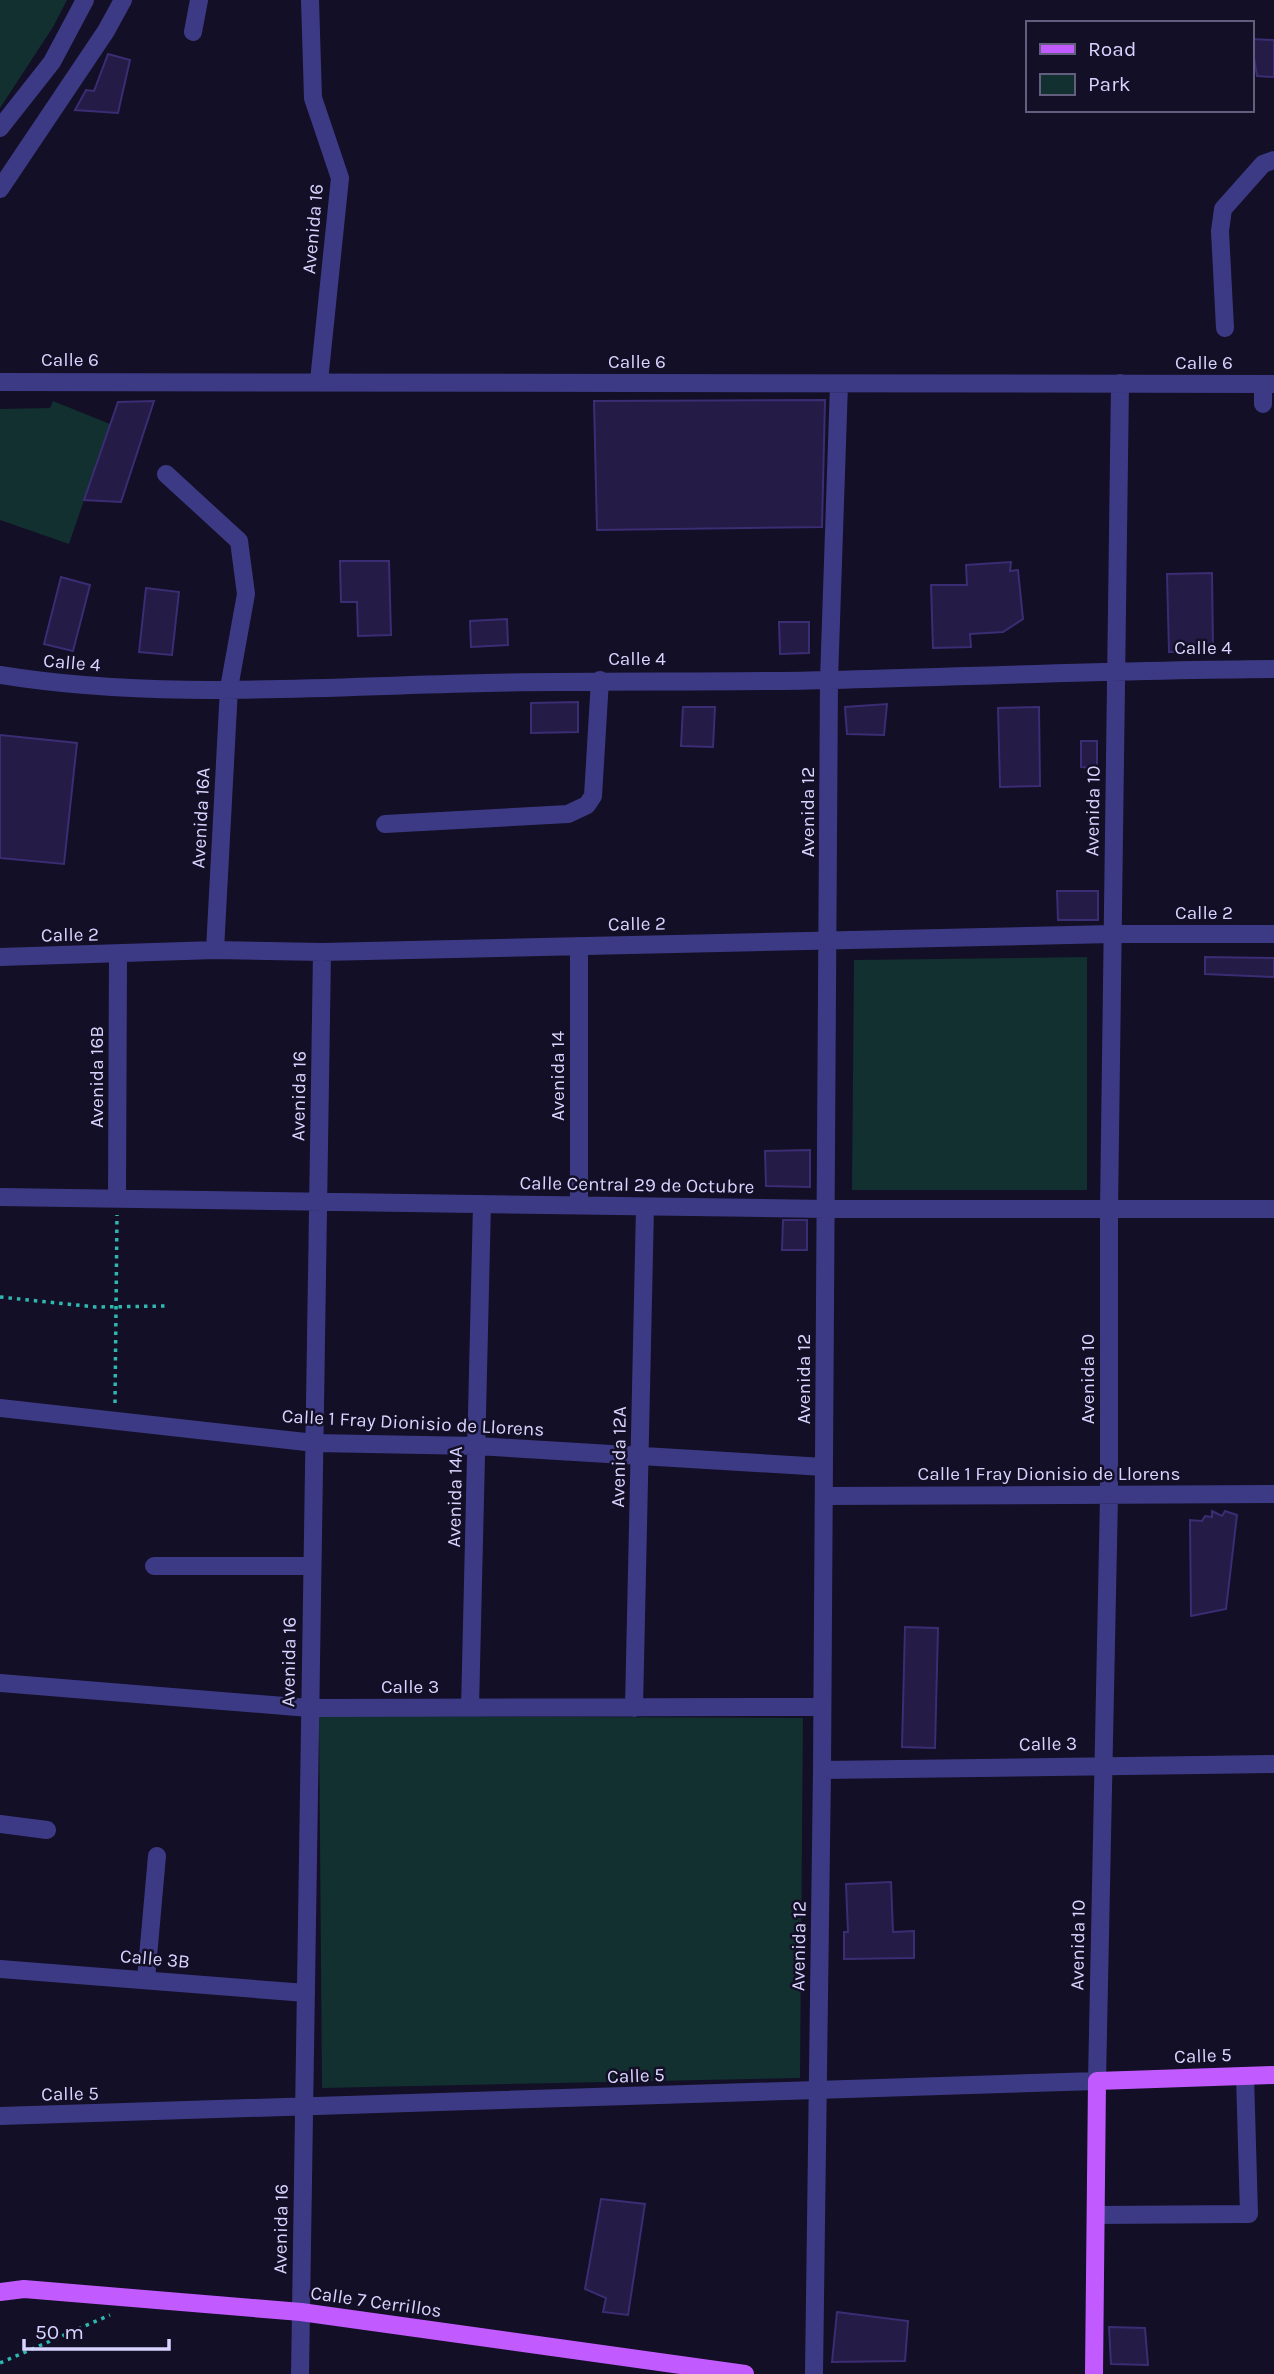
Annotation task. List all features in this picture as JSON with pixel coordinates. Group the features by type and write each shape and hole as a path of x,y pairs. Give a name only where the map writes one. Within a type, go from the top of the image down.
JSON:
{"main road":[{"name":"Calle 5","path":"1097,2081 1274,2075"},
{"name":"Avenida 10","path":"1094,2374 1097,2081"},
{"name":"Calle 7 Cerrillos","path":"0,2292 24,2289 301,2312 722,2373 745,2374"}],"street":[{"path":"0,128 52,61 85,0"},
{"path":"0,188 106,31 123,0"},
{"path":"193,32 199,0"},
{"name":"Avenida 16","path":"310,0 313,98 340,178 319,381"},
{"path":"1225,328 1220,231 1223,209 1263,164 1274,160"},
{"name":"Calle 6","path":"0,382 1268,384"},
{"name":"Avenida 10","path":"1097,2081 1101,1764 1109,1496 1109,1210 1120,383"},
{"name":"Avenida 12","path":"814,2374 822,1770 829,680 839,384"},
{"path":"1263,404 1268,384"},
{"name":"Avenida 16A","path":"166,474 239,541 246,594 229,688 215,950"},
{"name":"Calle 4","path":"0,675 68,686 229,688 600,680 829,680 1116,670 1274,669"},
{"path":"385,824 568,814 587,805 593,796 600,680"},
{"name":"Calle 2","path":"0,957 215,950 323,952 1112,934 1274,934"},
{"name":"Avenida 14","path":"579,946 579,1205"},
{"name":"Avenida 16","path":"300,2374 323,952"},
{"name":"Avenida 16B","path":"117,1198 118,955"},
{"name":"Calle Central 29 de Octubre","path":"0,1197 826,1209 1274,1209"},
{"name":"Avenida 14A","path":"470,1708 482,1204"},
{"name":"Avenida 12A","path":"634,1708 645,1207"},
{"name":"Calle 1 Fray Dionisio de Llorens","path":"0,1408 314,1443 477,1446 824,1467"},
{"name":"Calle 1 Fray Dionisio de Llorens","path":"824,1496 1274,1494"},
{"path":"154,1566 312,1566"},
{"name":"Calle 3","path":"0,1683 309,1709 821,1707"},
{"name":"Calle 3","path":"822,1770 1101,1764 1274,1764"},
{"path":"0,1824 47,1830"},
{"path":"146,1979 157,1856"},
{"name":"Calle 3B","path":"0,1969 306,1993"},
{"path":"1096,2215 1249,2214 1245,2076"},
{"name":"Calle 5","path":"0,2116 303,2109 1097,2081"}],"path":[{"path":"114,1421 117,1198"},
{"path":"0,1297 116,1306 167,1306"},
{"path":"0,2363 111,2314"}],"green space":[{"path":"0,0 67,0 53,27 0,108"},
{"path":"53,401 110,424 69,544 0,520 0,409 50,408"},
{"path":"1087,957 1087,1190 852,1190 854,960"},
{"path":"319,1716 803,1718 800,2078 322,2088"}],"building":[{"path":"1253,39 1274,40 1274,77 1257,76"},
{"path":"108,54 130,60 118,113 75,110 86,90 94,91"},
{"path":"825,400 822,527 597,530 594,401"},
{"path":"154,401 121,502 84,500 118,402"},
{"path":"340,561 389,561 391,635 358,636 357,602 341,602"},
{"path":"1011,562 1010,571 1018,570 1023,619 1003,632 970,634 971,647 933,648 931,585 967,585 966,565"},
{"path":"1212,573 1213,651 1169,652 1167,574"},
{"path":"61,577 90,585 73,651 44,644"},
{"path":"146,588 179,592 172,655 139,652"},
{"path":"507,619 508,645 471,647 470,621"},
{"path":"779,622 809,622 809,653 780,654"},
{"path":"578,702 578,732 531,733 531,703"},
{"path":"887,704 884,735 847,734 845,707"},
{"path":"683,707 715,707 713,747 681,746"},
{"path":"1039,707 1040,786 1000,787 998,708"},
{"path":"0,735 77,743 64,864 0,858"},
{"path":"1081,741 1097,741 1097,768 1081,767"},
{"path":"1057,891 1098,891 1098,920 1058,920"},
{"path":"1205,957 1274,958 1274,977 1205,974"},
{"path":"810,1150 810,1187 766,1186 765,1151"},
{"path":"783,1220 807,1220 807,1250 782,1250"},
{"path":"1212,1511 1222,1516 1225,1511 1237,1515 1226,1609 1191,1616 1190,1520 1202,1521 1205,1516 1212,1517"},
{"path":"905,1627 938,1628 935,1748 902,1747"},
{"path":"891,1882 893,1932 914,1931 914,1958 844,1959 844,1932 848,1932 846,1884"},
{"path":"601,2199 645,2204 628,2315 603,2312 606,2298 585,2289"},
{"path":"837,2312 908,2321 905,2361 832,2362"},
{"path":"1109,2327 1145,2328 1148,2365 1111,2364"}]}
